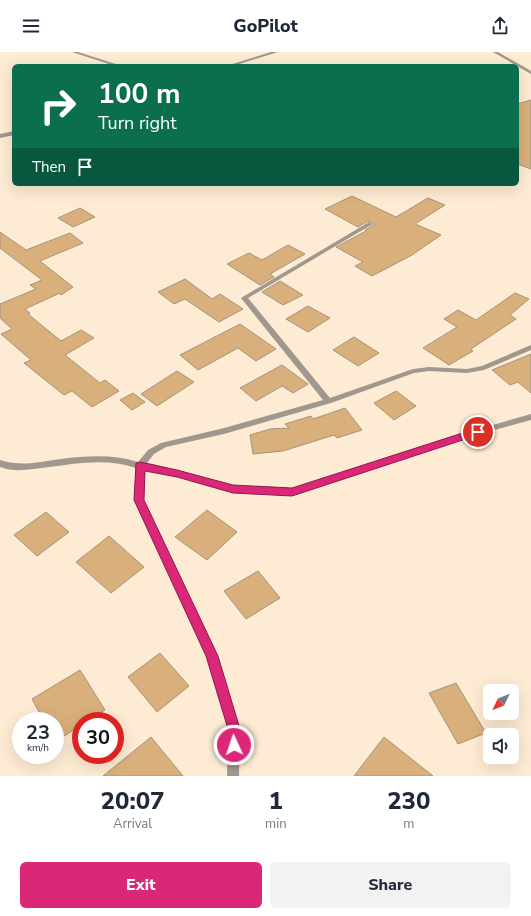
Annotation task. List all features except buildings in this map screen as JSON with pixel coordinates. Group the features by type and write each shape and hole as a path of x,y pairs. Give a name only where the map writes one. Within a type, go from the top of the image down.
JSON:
{"street":[{"path":"74,52 113,64"},
{"path":"235,64 276,52"},
{"path":"495,52 515,64"},
{"path":"519,66 531,73"},
{"path":"0,136 12,133"},
{"path":"328,401 244,298 369,224"},
{"path":"233,776 234,729 212,656 139,500 140,466 151,452 164,445 224,431 328,401 412,371 429,369 467,371 484,368 531,347"},
{"path":"0,463 7,467 25,467 110,458 127,460 140,466 233,489 292,492 464,436 531,417"}],"route":[{"path":"234,745 234,729 212,656 161,550 139,500 140,466 190,477 233,489 292,492 478,432"}]}
